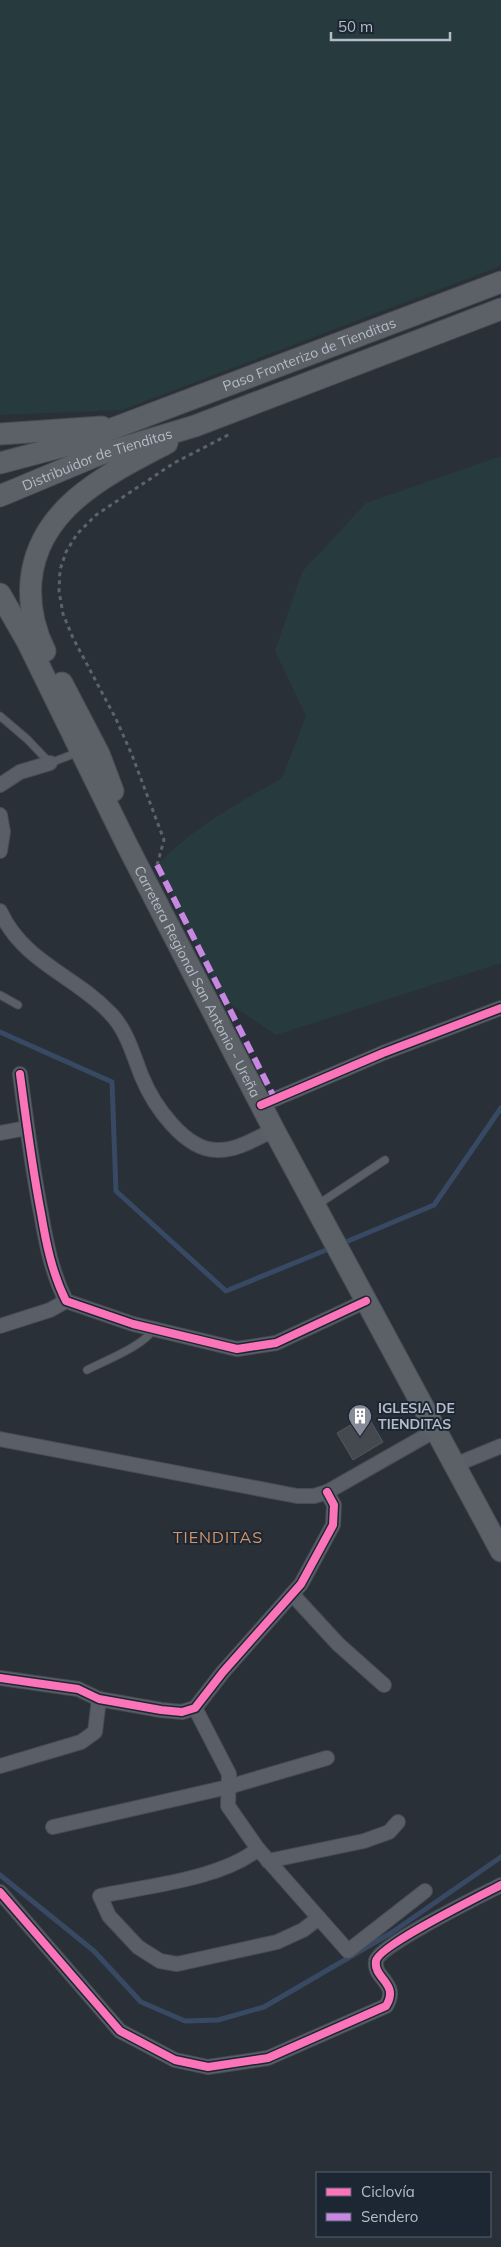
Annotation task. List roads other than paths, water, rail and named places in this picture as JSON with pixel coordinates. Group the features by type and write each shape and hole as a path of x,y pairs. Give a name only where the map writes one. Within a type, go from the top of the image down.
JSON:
{"main road":[{"name":"Paso Fronterizo de Tienditas","path":"117,428 501,282"},
{"name":"Paso Fronterizo de Tienditas","path":"195,426 501,309"},
{"path":"127,845 125,823 99,754 38,637 31,612 32,571 37,552 46,531 61,511 77,496 100,480 195,426"},
{"name":"Distribuidor de Tienditas","path":"0,496 98,455 195,426"},
{"path":"0,434 92,427 117,428"},
{"name":"Distribuidor de Tienditas","path":"0,463 47,452 117,428"},
{"name":"Carretera Regional San Antonio - Ureña","path":"0,594 27,641 80,752 274,1130 501,1550"}],"street":[{"path":"0,785 20,772 50,763"},
{"path":"0,815 3,832 0,851"},
{"path":"0,911 8,928 31,954 111,1013 125,1033 142,1078 157,1106 178,1130 193,1143 207,1149 232,1149 274,1130"},
{"path":"261,1105 383,1053 501,1008"},
{"path":"20,1074 34,1180 47,1246 59,1288 66,1301 133,1324 225,1348 248,1349 276,1343 366,1301"},
{"path":"0,1132 27,1128"},
{"path":"0,1326 50,1310 66,1301"},
{"path":"0,1439 297,1496 314,1496 327,1492 436,1430"},
{"path":"455,1465 501,1446"},
{"path":"0,1678 78,1689 99,1699 161,1710 182,1712 195,1708 223,1672 301,1584 333,1525 334,1505 327,1492"},
{"path":"292,1594 338,1644 384,1685"},
{"path":"0,1766 81,1742 95,1732 99,1699"},
{"path":"195,1708 229,1774 228,1806 258,1849 348,1950 426,1891"},
{"path":"53,1827 228,1787 328,1758"},
{"path":"268,1861 364,1841 389,1832 398,1822"},
{"path":"258,1849 246,1858 221,1870 100,1896 109,1916 138,1948 160,1961 178,1964 277,1942 304,1930 319,1918"},
{"path":"0,1892 120,2031 175,2060 208,2067 268,2058 386,2006 391,1997 390,1990 376,1968 376,1960 381,1952 417,1930 501,1885"}],"lane":[{"path":"0,716 27,739 50,763 80,752"},
{"path":"0,995 18,1005"},
{"path":"316,1206 385,1160"},
{"path":"87,1370 131,1347 154,1329"}],"waterway":[{"path":"0,1032 112,1082 116,1191 226,1291 331,1248"},
{"path":"341,1244 434,1205 501,1108"},
{"path":"0,1875 94,1951 141,2002 185,2021 218,2020 264,2007 391,1933 501,1857"}],"place":[{"name":"IGLESIA DE TIENDITAS","path":"360,1437"}],"district":[{"name":"TIENDITAS","path":"218,1537"}]}
